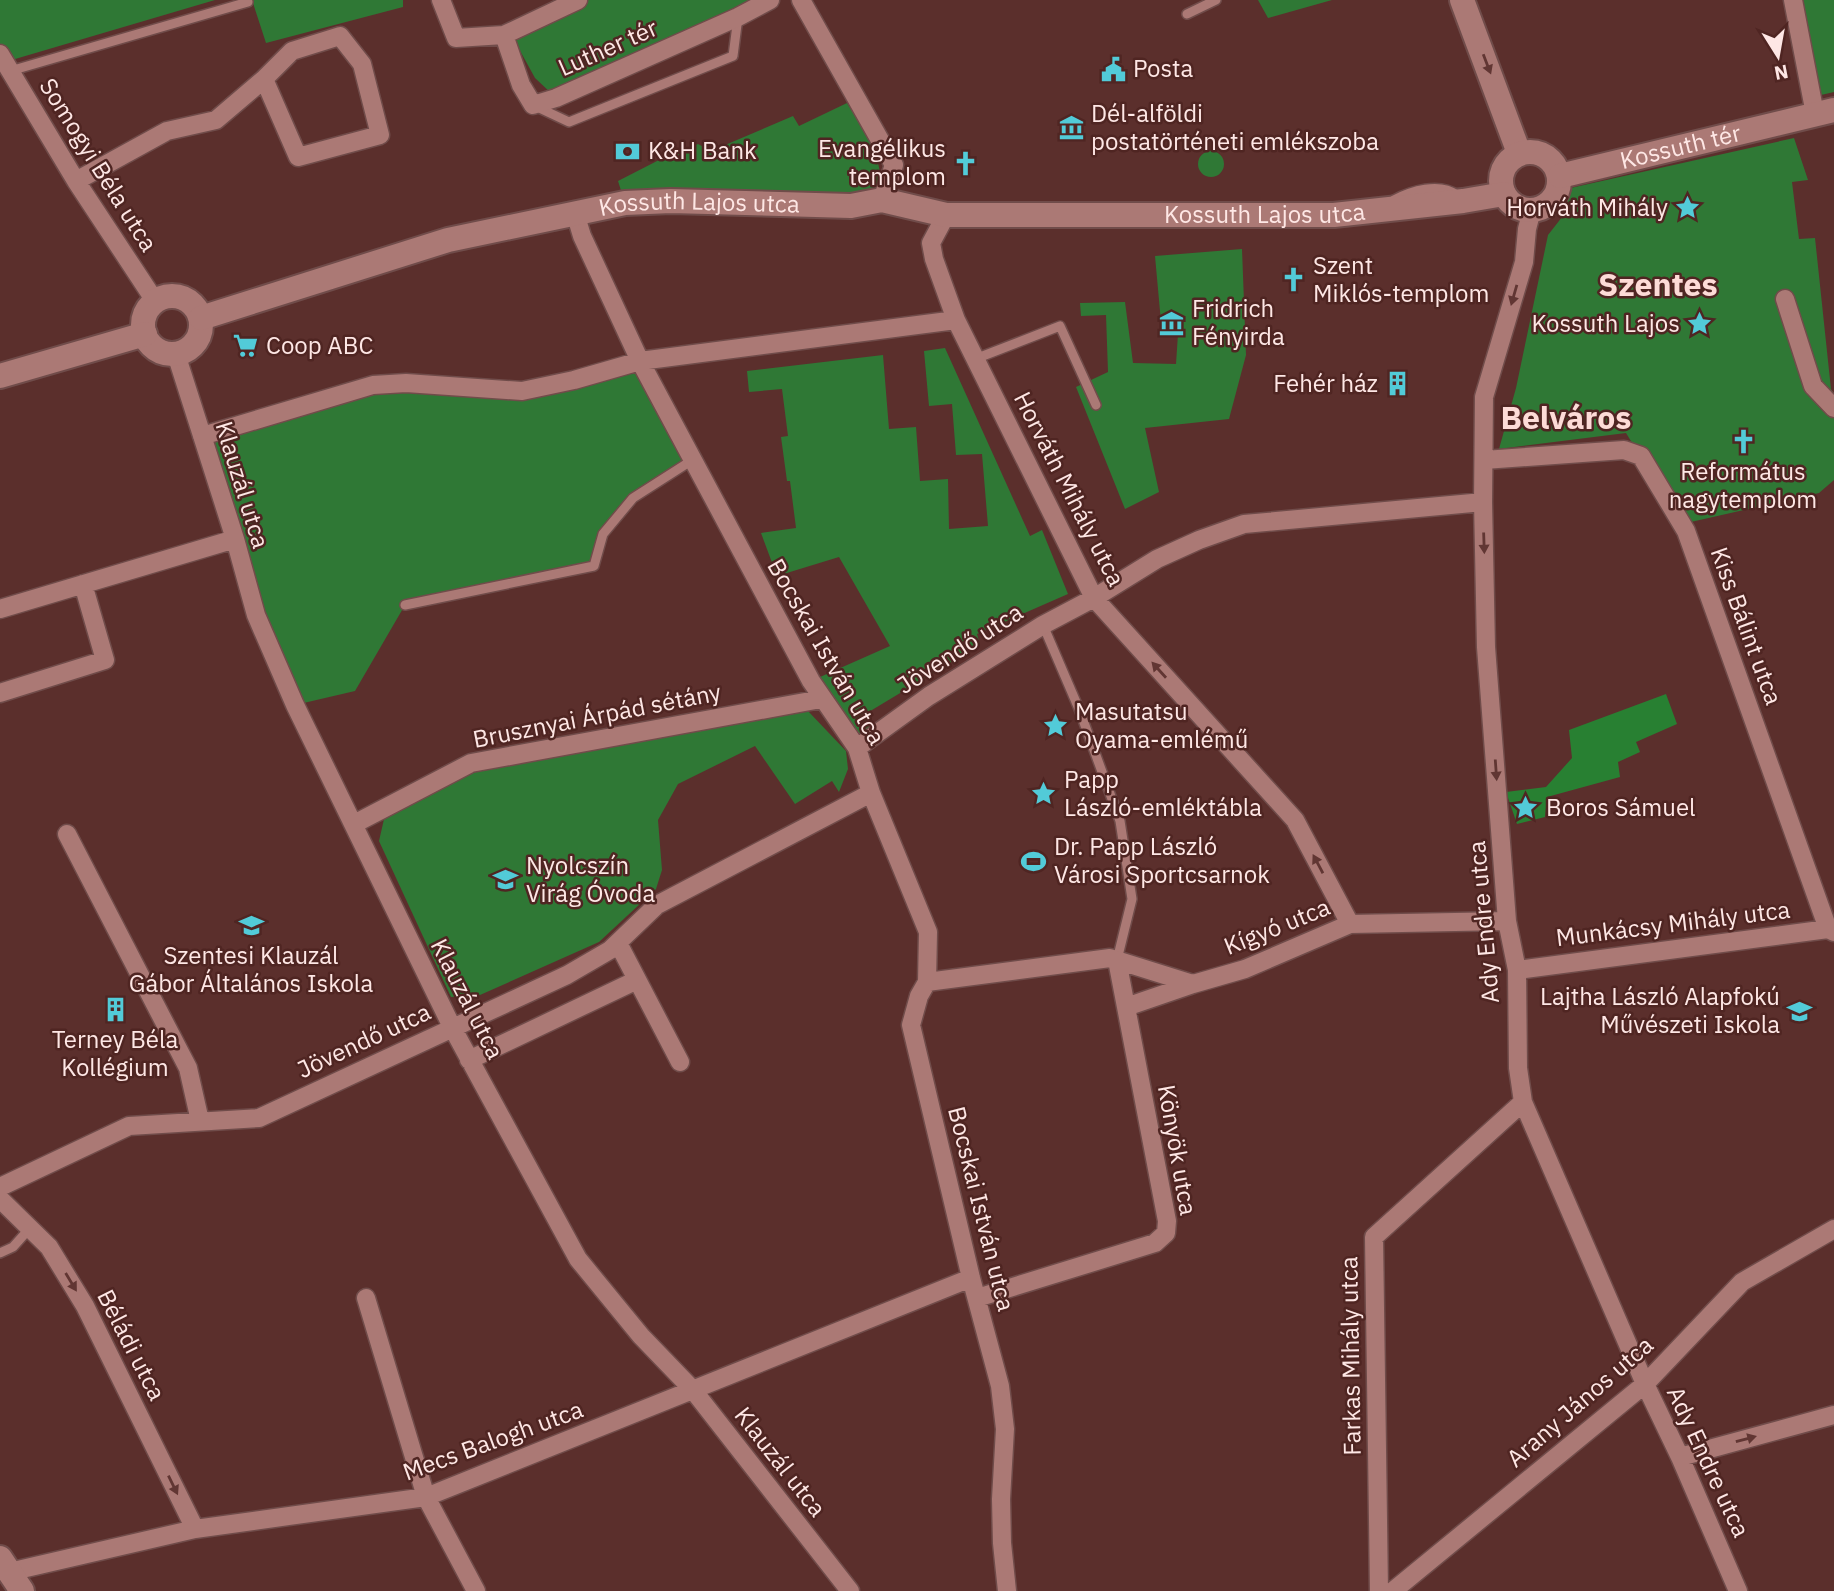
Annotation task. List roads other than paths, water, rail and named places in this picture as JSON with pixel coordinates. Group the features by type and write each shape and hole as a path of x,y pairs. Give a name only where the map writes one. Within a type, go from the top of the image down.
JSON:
{"street":[{"path":"441,0 456,38 504,35 578,0"},
{"name":"Luther tér","path":"533,105 556,98 738,17 770,0"},
{"path":"801,0 894,165 882,200"},
{"path":"1462,0 1520,153"},
{"path":"1793,0 1817,114"},
{"path":"504,35 520,85 533,105"},
{"path":"76,181 167,131 216,120 292,51 340,36 362,64 380,135 298,157 264,79"},
{"name":"Somogyi Béla utca","path":"0,54 76,181 155,302"},
{"name":"Kossuth tér","path":"1560,176 1817,114"},
{"path":"1528,151 1545,155 1557,167 1560,176 1560,184 1553,199 1532,210 1516,206 1504,194 1501,184 1505,166 1520,153 1528,151"},
{"name":"Kossuth Lajos utca","path":"201,318 448,240 625,204 671,201 851,206 882,200 946,215 1334,215 1504,194"},
{"name":"Ady Endre utca","path":"1532,210 1524,262 1484,397 1486,647 1507,921 1517,970 1518,1068 1523,1102 1738,1591"},
{"name":"Bocskai István utca","path":"575,213 582,236 640,362 821,699 857,748 871,793 928,932 927,982 919,996 911,1025 971,1278 1000,1386 1004,1429 1002,1543 1007,1591"},
{"name":"Horváth Mihály utca","path":"946,215 931,243 956,320 1094,598 1294,820 1350,924"},
{"path":"170,296 179,296 194,305 201,318 202,329 195,343 189,349 176,354 158,351 145,334 144,319 147,310 155,302 170,296"},
{"path":"1785,299 1813,386 1834,408"},
{"path":"202,436 373,384 406,383 522,391 640,362 956,320"},
{"path":"0,376 145,334"},
{"name":"Klauzál utca","path":"176,354 235,539 256,615 295,705 469,1060 578,1259 641,1336 692,1390 850,1591"},
{"name":"Kiss Bálint utca","path":"1484,460 1624,450 1641,456 1686,531 1831,930"},
{"name":"Jövendő utca","path":"857,748 929,696 1043,625 1094,598 1157,559 1199,540 1244,524 1483,502"},
{"path":"0,609 235,539"},
{"path":"0,693 105,660 83,584"},
{"name":"Brusznyai Árpád sétány","path":"354,824 471,763 821,699"},
{"name":"Jövendő utca","path":"0,1187 129,1126 259,1118 567,975 618,943 657,905 871,793"},
{"path":"67,834 188,1068 200,1121"},
{"name":"Kígyó utca","path":"1126,1007 1245,969 1350,924 1507,921"},
{"name":"Munkácsy Mihály utca","path":"1517,970 1831,930"},
{"path":"618,943 680,1062"},
{"path":"927,982 1110,958 1193,984"},
{"name":"Könyök utca","path":"977,1298 1155,1243 1167,1233 1167,1221 1117,960"},
{"path":"469,1060 637,980"},
{"name":"Farkas Mihály utca","path":"1379,1591 1374,1237 1523,1102"},
{"name":"Béládi utca","path":"0,1199 49,1247 85,1306 195,1529"},
{"name":"Arany János utca","path":"1393,1591 1645,1384 1742,1282 1834,1229"},
{"name":"Mecs Balogh utca","path":"10,1574 195,1529 426,1497 971,1278"},
{"path":"366,1298 426,1497 476,1591"},
{"path":"1680,1457 1834,1415"}],"lane":[{"path":"1187,14 1216,0"},
{"path":"10,71 248,2"},
{"path":"533,105 569,122 733,56 738,17"},
{"path":"975,359 1060,326 1096,405"},
{"path":"405,605 594,565 603,534 633,498 694,459"},
{"path":"1043,625 1079,709 1121,821 1132,899 1117,960"},
{"path":"0,1253 13,1247 30,1228"}],"place":[{"name":"Posta","path":"1113,69"},
{"name":"Dél-alföldi postatörténeti emlékszoba","path":"1071,128"},
{"name":"K&H Bank","path":"628,151"},
{"name":"Evangélikus templom","path":"966,163"},
{"name":"Horváth Mihály","path":"1688,208"},
{"name":"Szent Miklós-templom","path":"1293,280"},
{"name":"Fridrich Fényirda","path":"1172,323"},
{"name":"Kossuth Lajos","path":"1700,324"},
{"name":"Coop ABC","path":"246,346"},
{"name":"Fehér ház","path":"1398,384"},
{"name":"Református nagytemplom","path":"1743,441"},
{"name":"Masutatsu Oyama-emlémű","path":"1055,726"},
{"name":"Papp László-emléktábla","path":"1044,794"},
{"name":"Boros Sámuel","path":"1526,808"},
{"name":"Dr. Papp László Városi Sportcsarnok","path":"1034,861"},
{"name":"Nyolcszín Virág Óvoda","path":"506,880"},
{"name":"Szentesi Klauzál Gábor Általános Iskola","path":"251,925"},
{"name":"Terney Béla Kollégium","path":"115,1009"},
{"name":"Lajtha László Alapfokú Művészeti Iskola","path":"1800,1011"}],"district":[{"name":"Szentes","path":"1658,285"},
{"name":"Belváros","path":"1566,418"}]}
